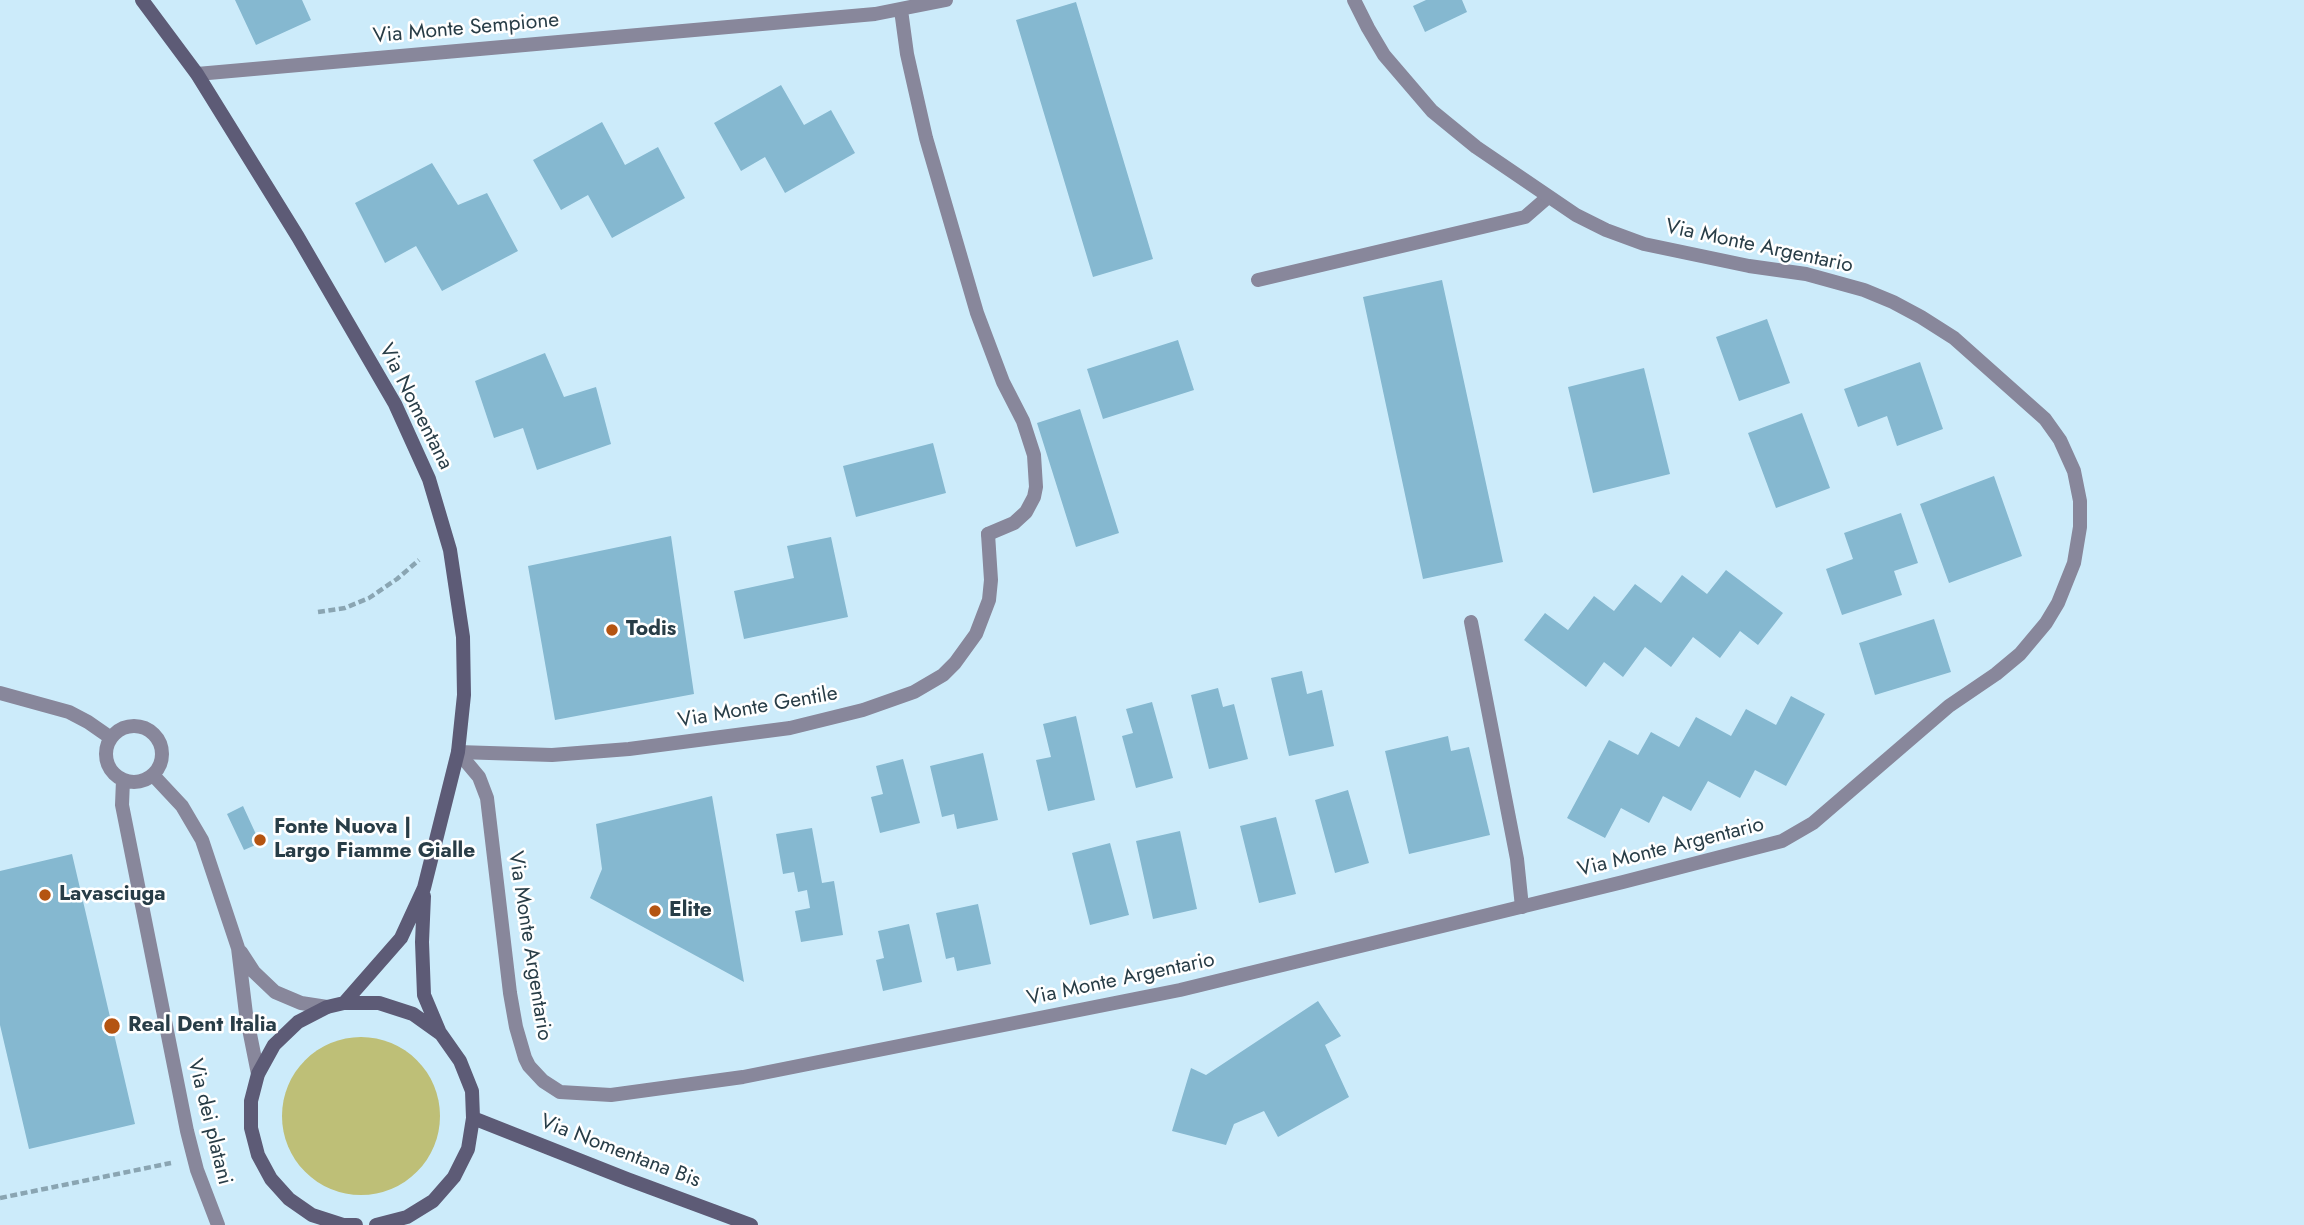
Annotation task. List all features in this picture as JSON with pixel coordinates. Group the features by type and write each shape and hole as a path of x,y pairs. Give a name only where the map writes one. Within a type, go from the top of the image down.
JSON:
{"main road":[{"name":"Via Nomentana","path":"142,0 197,74 298,237 388,392 429,478 450,550 463,637 464,695 458,752 424,888 401,938 344,1003"},
{"name":"Via Nomentana","path":"424,888 424,995 441,1034"},
{"path":"356,1225 316,1220 289,1199 271,1179 258,1155 251,1128 251,1101 258,1074 274,1045 298,1022 327,1007 344,1003 379,1003 412,1014 441,1034 460,1060 472,1091 473,1118 468,1149 454,1177 433,1201 404,1221 376,1225"},
{"name":"Via Nomentana Bis","path":"473,1118 751,1225"}],"street":[{"name":"Via Monte Sempione","path":"197,74 901,10 946,0"},
{"name":"Via Monte Argentario","path":"458,752 480,778 487,798 510,993 522,1048 529,1066 543,1081 560,1092 611,1095 743,1077 1180,990 1770,844 1805,830 1949,706 2020,654 2046,623 2062,594 2074,562 2080,527 2080,500 2074,471 2050,425 1954,338 1893,302 1806,274 1717,260 1644,244 1590,223 1476,147 1432,111 1384,55 1354,0"},
{"name":"Via Monte Gentile","path":"458,752 552,755 629,750 790,728 854,712 914,692 943,675 976,634 989,600 991,580 988,534 1014,523 1026,512 1036,487 1034,455 1023,421 1003,382 977,313 926,138 907,54 901,10"},
{"path":"1258,280 1525,217 1548,197"},
{"path":"1471,622 1517,859 1522,907"},
{"path":"0,693 69,712 111,738"},
{"path":"142,726 156,735 162,760 153,775 139,782 123,779 111,769 106,754 111,738 124,727 142,726"},
{"path":"153,775 173,795 195,827 238,948 246,1014 258,1074"},
{"name":"Via dei platani","path":"123,779 122,805 187,1131 200,1178 218,1225"},
{"path":"238,948 254,972 275,992 301,1003 327,1007"}],"path":[{"path":"318,612 345,608 369,598 419,560"},
{"path":"0,1198 165,1164"}],"green space":[{"path":"361,1037 391,1043 417,1060 434,1086 440,1116 434,1146 417,1172 391,1189 361,1195 331,1189 305,1172 288,1146 282,1116 288,1086 305,1060 331,1043"}],"building":[{"path":"235,0 302,0 311,20 256,45"},
{"path":"1426,0 1462,0 1467,12 1425,32 1413,6"},
{"path":"1076,2 1153,259 1093,277 1016,20"},
{"path":"781,85 804,125 831,110 855,153 785,193 765,157 741,171 714,123"},
{"path":"602,122 625,165 658,147 685,198 612,238 588,195 561,210 533,160"},
{"path":"432,163 458,205 487,193 518,251 442,291 416,246 385,263 355,203"},
{"path":"1442,280 1503,562 1423,579 1363,297"},
{"path":"1767,319 1790,383 1739,401 1716,337"},
{"path":"1178,340 1194,390 1103,419 1087,369"},
{"path":"545,353 564,397 596,387 611,444 537,470 523,428 494,438 475,381"},
{"path":"1920,362 1943,429 1897,446 1887,416 1858,427 1844,389"},
{"path":"1644,368 1670,474 1593,493 1568,387"},
{"path":"1080,409 1119,533 1076,547 1037,423"},
{"path":"1802,413 1830,488 1776,508 1748,433"},
{"path":"933,443 946,493 856,517 843,466"},
{"path":"1994,476 2022,556 1949,583 1920,504"},
{"path":"1901,513 1918,563 1894,571 1902,595 1842,615 1826,569 1853,559 1844,533"},
{"name":"Todis","path":"671,536 694,694 555,720 528,566"},
{"path":"831,537 848,617 744,639 734,591 794,578 787,546"},
{"path":"1726,570 1783,613 1758,645 1740,631 1720,658 1693,637 1671,667 1645,647 1623,677 1604,662 1586,687 1524,640 1545,613 1568,630 1594,596 1614,611 1635,584 1661,603 1682,575 1707,594"},
{"path":"1934,619 1951,672 1875,695 1859,643"},
{"path":"1302,671 1307,694 1322,690 1334,746 1289,756 1271,678"},
{"path":"1218,688 1223,707 1234,704 1248,759 1209,769 1191,695"},
{"path":"1791,696 1825,714 1786,786 1755,770 1740,798 1708,781 1691,811 1663,796 1649,823 1621,808 1605,838 1567,818 1609,740 1638,755 1651,732 1679,747 1696,717 1731,736 1746,709 1776,725"},
{"path":"1152,702 1173,778 1136,788 1122,736 1133,733 1126,709"},
{"path":"1076,716 1095,800 1048,811 1036,760 1051,757 1043,724"},
{"path":"1448,736 1451,751 1469,747 1490,835 1409,854 1385,751"},
{"path":"983,753 998,820 957,829 954,814 942,817 930,766"},
{"path":"903,759 920,823 880,833 871,797 883,794 876,766"},
{"path":"1348,790 1369,863 1335,873 1315,800"},
{"path":"712,796 744,982 590,898 602,869 596,824"},
{"path":"243,806 260,843 244,850 227,814"},
{"path":"1276,817 1296,894 1259,903 1240,826"},
{"path":"812,828 822,883 834,881 843,935 801,942 795,911 810,908 807,890 798,892 794,872 783,874 776,834"},
{"path":"1180,831 1197,909 1153,919 1136,841"},
{"path":"1110,843 1129,915 1090,925 1072,853"},
{"path":"72,854 135,1124 29,1149 0,1025 0,871"},
{"path":"978,904 991,964 957,971 954,957 946,959 936,913"},
{"path":"909,924 922,982 883,991 876,960 884,958 878,931"},
{"path":"1318,1001 1341,1036 1325,1045 1349,1097 1278,1137 1264,1111 1234,1124 1226,1145 1172,1131 1191,1068 1206,1075"}],"place":[{"name":"Todis","path":"612,630"},
{"name":"Fonte Nuova | Largo Fiamme Gialle","path":"260,840"},
{"name":"Lavasciuga","path":"45,895"},
{"name":"Elite","path":"655,911"},
{"name":"Real Dent Italia","path":"112,1026"}]}
